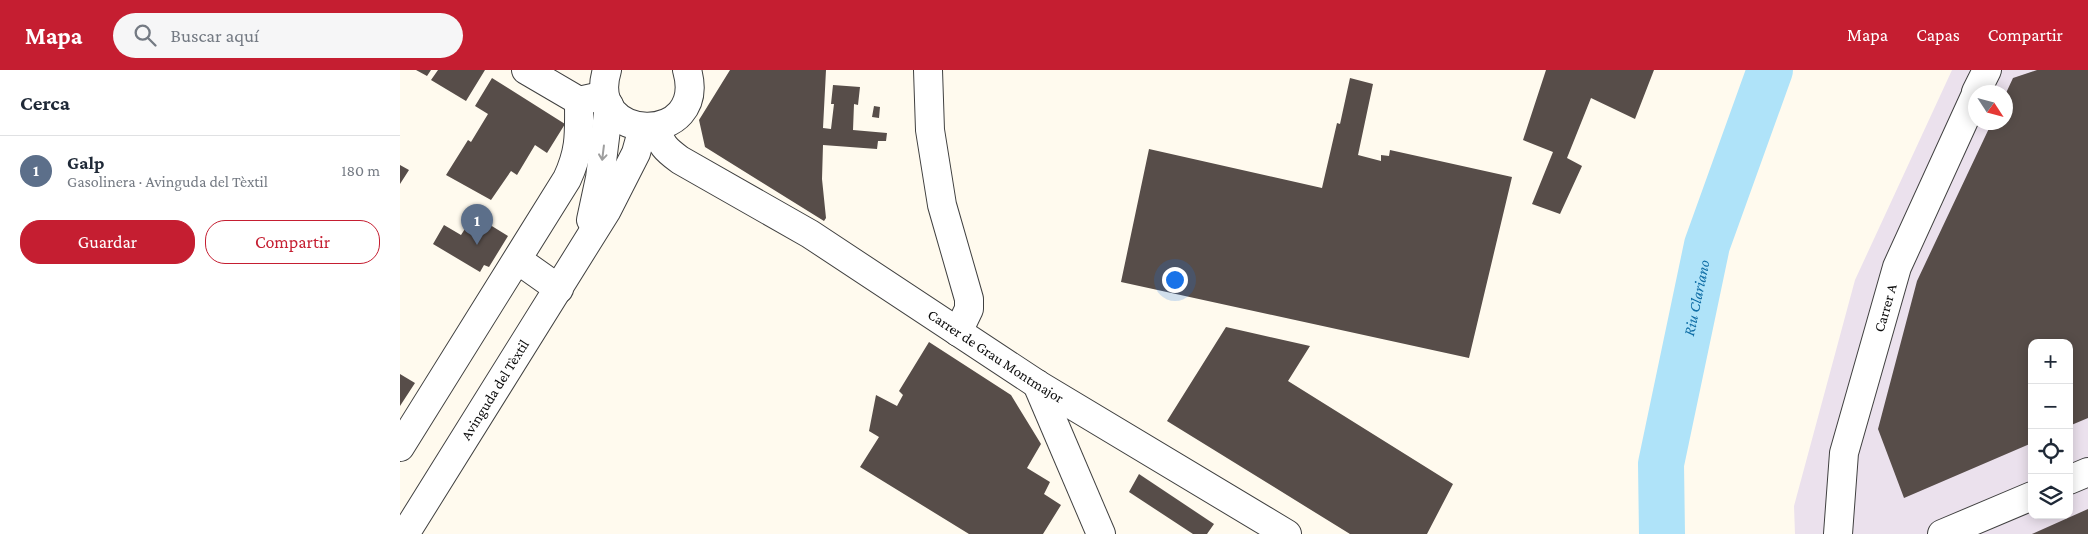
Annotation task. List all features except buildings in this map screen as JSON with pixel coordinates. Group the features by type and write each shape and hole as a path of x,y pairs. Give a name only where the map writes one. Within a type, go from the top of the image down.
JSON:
{"street":[{"path":"526,70 579,101"},
{"path":"928,70 930,130 942,204 969,299 969,309 958,332"},
{"name":"Carrer A","path":"1980,85 1987,70"},
{"name":"Avinguda del Tèxtil","path":"402,533 585,246 636,153 659,123 688,99 693,76"},
{"path":"579,101 607,82 623,121 659,123"},
{"name":"Avinguda del Tèxtil","path":"585,246 600,178 607,82"},
{"path":"400,447 518,260 567,178 576,159 579,146 579,101"},
{"name":"Carrer A","path":"1838,534 1844,453 1897,267 1968,111"},
{"name":"Carrer de Grau Montmajor","path":"659,123 679,132 706,174 810,234 1037,384 1287,534"},
{"path":"518,260 558,289"},
{"path":"1037,384 1101,534"},
{"path":"2073,478 2088,472"},
{"path":"1942,534 2028,498"}],"shaded area":[{"path":"1952,70 2088,70 2088,534 1795,534 1794,506 1855,280"}],"waterway":[{"name":"Riu Clariano","path":"1662,534 1661,464 1707,245 1770,70"}],"place":[{"name":"Galp","path":"477,245"}]}
